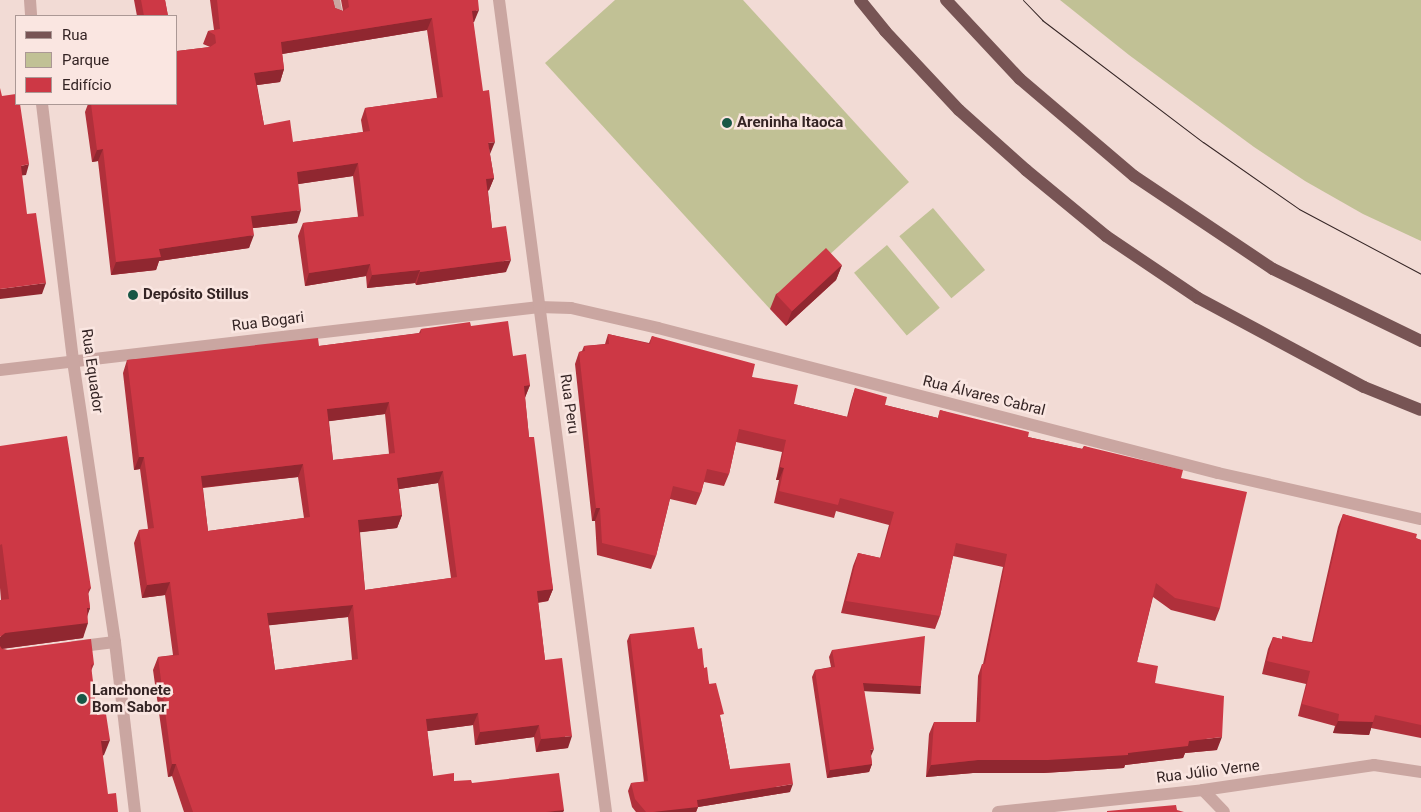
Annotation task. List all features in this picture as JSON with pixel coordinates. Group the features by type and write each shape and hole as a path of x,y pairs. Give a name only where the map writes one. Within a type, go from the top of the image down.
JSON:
{"main road":[{"path":"860,0 885,31 960,110 1026,170 1106,236 1206,303 1364,387 1421,410"},
{"path":"946,0 1020,80 1134,176 1273,269 1421,341"}],"street":[{"path":"30,0 32,15"},
{"path":"334,0 336,16"},
{"name":"Rua Peru","path":"499,0 606,812"},
{"name":"Rua Equador","path":"42,105 73,360 115,642 135,812"},
{"name":"Rua Bogari","path":"0,370 539,307"},
{"name":"Rua Álvares Cabral","path":"539,307 571,308 658,328 1218,473 1421,519"},
{"path":"58,650 115,642"},
{"name":"Rua Júlio Verne","path":"998,812 1203,790 1374,765 1421,772"},
{"path":"1203,790 1224,812"}],"green space":[{"name":"Areninha Itaoca","path":"615,0 743,0 909,182 770,309 545,63"},
{"path":"1060,0 1421,0 1421,241 1363,214 1305,181 1254,147 1129,55"},
{"path":"933,208 985,270 951,298 899,236"},
{"path":"887,245 940,308 907,335 854,273"}],"building":[{"path":"141,0 165,0 168,15 144,15"},
{"path":"217,0 333,0 335,8 343,11 349,7 348,0 478,0 479,10 472,11 483,91 489,90 495,142 488,143 494,178 486,179 492,228 506,226 511,260 420,272 420,270 372,275 370,264 309,273 303,223 364,216 358,163 297,172 301,210 251,216 254,235 159,249 161,257 116,262 103,149 97,150 91,105 178,105 178,51 210,47 216,43 215,35 208,31 220,29","holes":["432,18 443,97 365,108 370,131 293,142 290,120 264,125 254,73 284,69 281,42"]},
{"path":"0,88 2,96 15,94 15,105 20,105 29,164 21,166 27,214 36,213 46,283 0,289"},
{"path":"826,248 842,265 792,311 776,294"},
{"path":"508,321 513,356 526,354 530,385 524,386 529,437 534,437 553,589 537,591 545,660 562,658 572,736 541,739 539,725 480,732 478,713 426,719 433,776 454,773 454,781 471,780 472,783 559,773 564,810 546,812 193,812 176,764 172,764 158,657 179,655 170,582 147,585 139,530 154,528 144,457 139,457 127,360 318,338 319,346 421,333 421,329 470,322 471,326","holes":["389,402 395,453 333,460 327,409","303,464 310,517 208,531 201,476","443,471 457,577 365,590 358,520 402,515 397,478","353,605 358,659 275,670 267,613"]},
{"path":"608,334 650,344 652,336 755,364 752,377 798,385 794,404 848,417 855,388 887,397 885,405 938,418 940,410 1029,432 1028,437 1083,449 1084,446 1183,470 1181,478 1247,492 1220,608 1175,598 1156,583 1137,662 1158,666 1155,683 1224,696 1222,737 1189,741 1188,746 1128,753 1128,755 1048,760 978,760 931,765 934,722 980,722 982,664 985,664 1007,554 956,543 940,616 846,601 858,553 881,558 894,512 840,498 838,505 779,491 784,468 780,467 786,440 739,429 729,474 707,469 701,493 673,486 656,556 602,543 600,508 596,508 579,352 585,351 584,346 609,344"},
{"path":"67,436 91,588 88,589 90,608 87,608 88,623 5,633 0,637 0,600 9,599 2,544 0,545 0,446"},
{"path":"1343,514 1417,534 1416,538 1421,540 1421,725 1375,715 1373,722 1338,721 1339,714 1302,704 1310,671 1267,661 1273,637 1282,639 1282,636 1313,643"},
{"path":"694,627 698,649 702,648 704,668 707,667 709,684 716,683 724,714 720,715 730,769 790,763 793,784 697,800 698,807 646,812 635,799 631,783 648,781 630,634"},
{"path":"925,636 921,686 863,683 874,749 870,750 872,764 830,770 815,670 835,667 832,650"},
{"path":"91,639 94,664 91,665 97,715 106,714 110,740 101,741 108,794 116,793 118,812 0,812 0,646 2,649 7,650"},
{"path":"1176,805 1177,810 1184,812 1107,812 1107,811"}],"tram line":[{"path":"1023,0 1042,20 1203,142 1299,209 1421,274"}],"place":[{"name":"Areninha Itaoca","path":"727,123"},
{"name":"Depósito Stillus","path":"133,295"},
{"name":"Lanchonete Bom Sabor","path":"82,699"}]}
